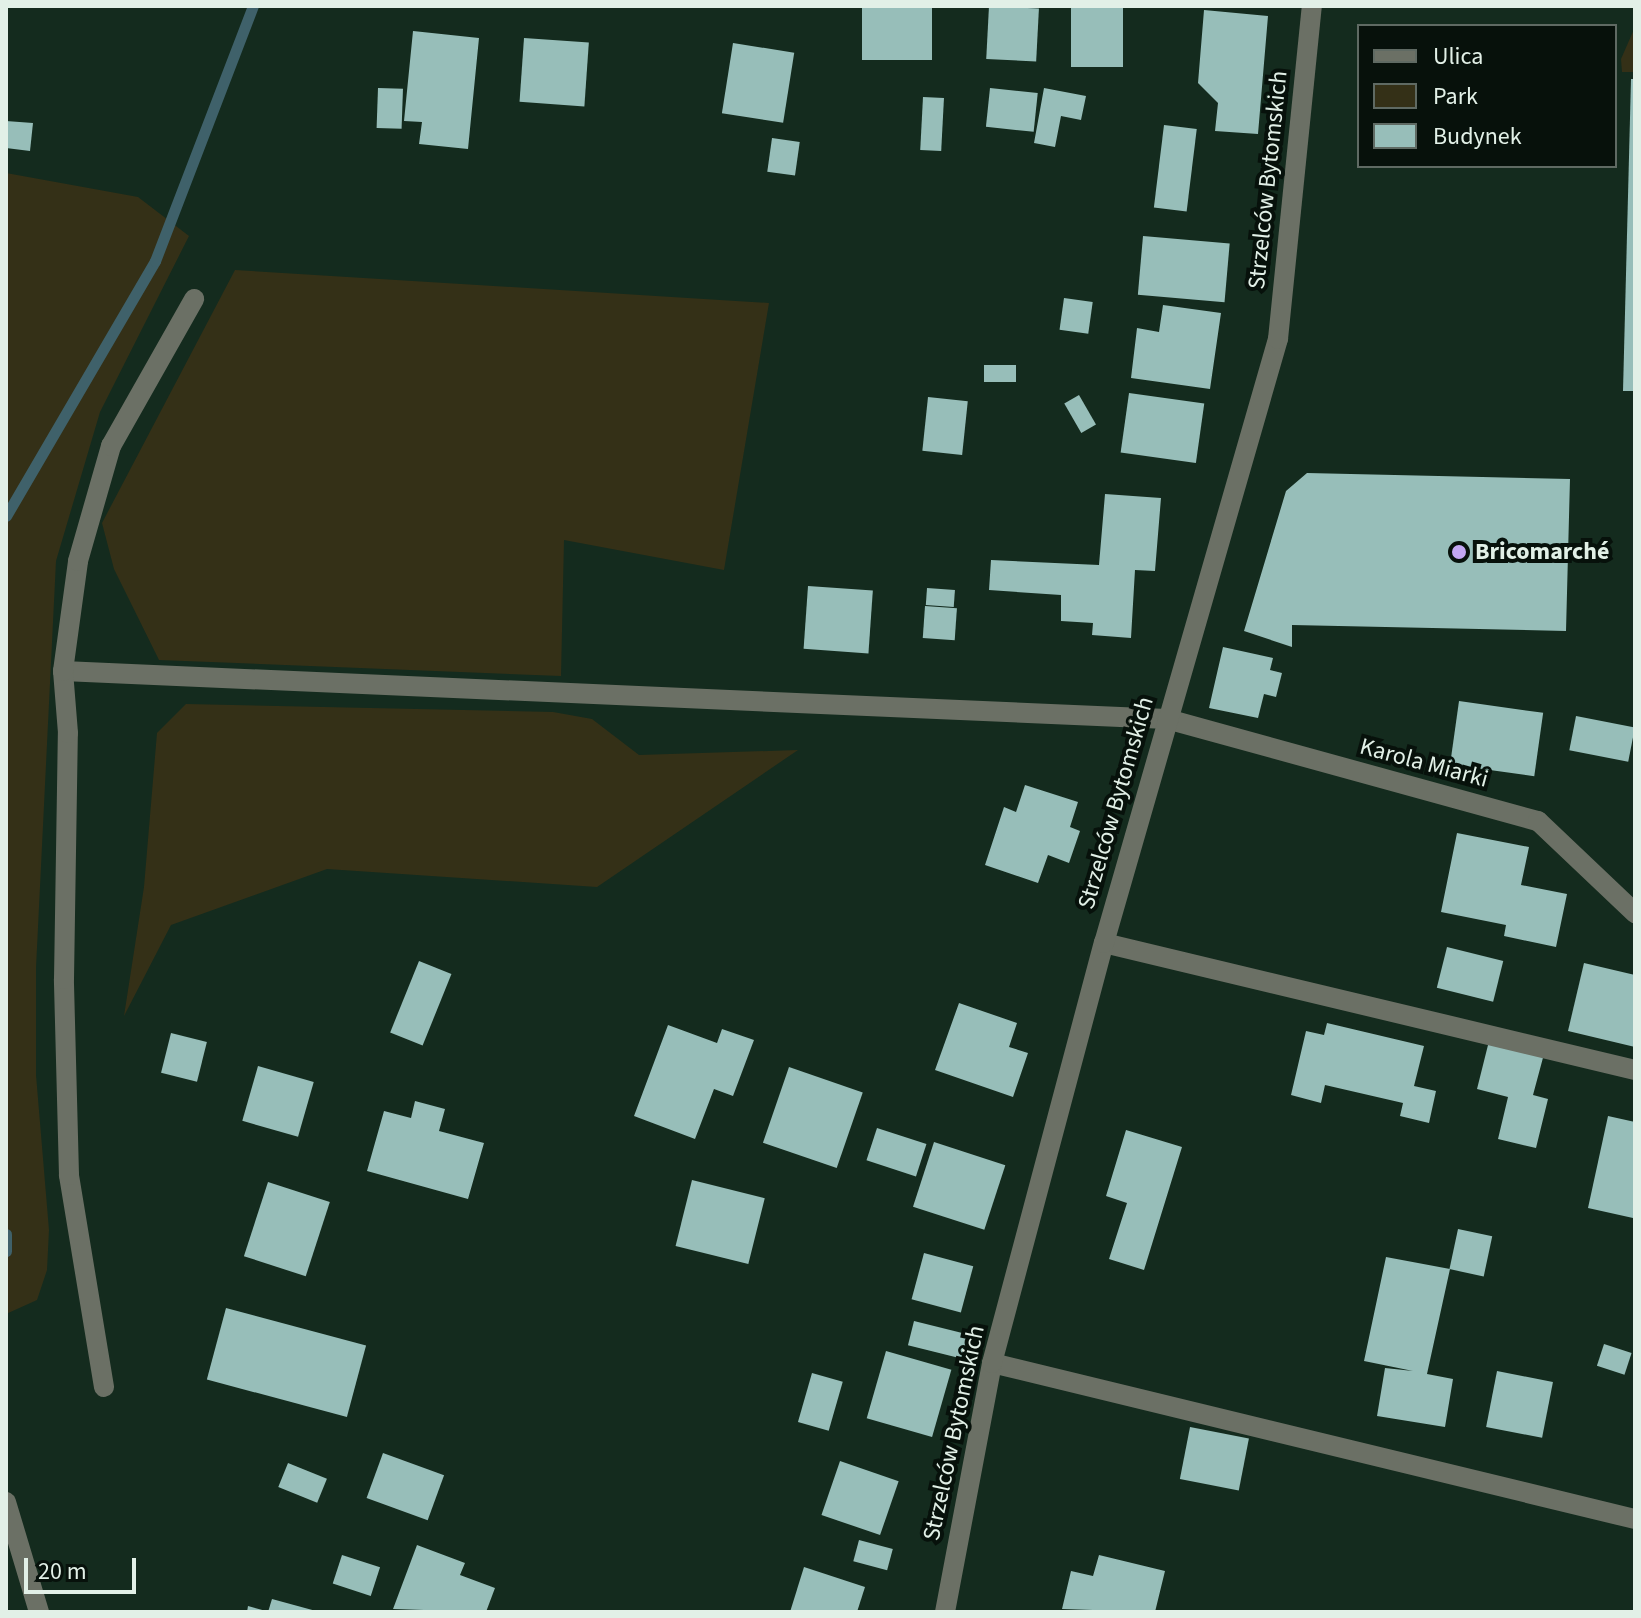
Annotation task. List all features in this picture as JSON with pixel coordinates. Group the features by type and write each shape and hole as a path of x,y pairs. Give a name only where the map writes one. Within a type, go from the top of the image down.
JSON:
{"street":[{"name":"Strzelców Bytomskich","path":"945,1612 992,1363 1104,943 1278,339 1312,6"},
{"path":"104,1387 69,1175 64,979 68,733 63,671 78,561 111,446 194,299"},
{"name":"Karola Miarki","path":"63,671 1167,719 1538,821 1635,913"},
{"path":"1104,943 1635,1070"},
{"path":"992,1363 1635,1519"},
{"path":"6,1502 39,1612"}],"green space":[{"path":"1635,27 1635,72 1622,72 1621,59"},
{"path":"6,173 138,197 189,236 100,412 56,561 36,968 36,1075 49,1230 47,1270 37,1300 6,1314"},
{"path":"235,270 769,303 724,570 564,540 561,676 159,660 114,569 102,523"},
{"path":"186,704 553,712 592,719 639,755 798,750 597,887 327,869 171,925 124,1016 144,887 157,733"}],"building":[{"path":"862,6 932,6 932,60 862,60"},
{"path":"989,6 1039,9 1036,62 986,59"},
{"path":"1071,6 1123,6 1123,67 1071,67"},
{"path":"1204,10 1268,16 1258,134 1215,131 1218,103 1198,83"},
{"path":"413,31 479,38 468,149 419,144 422,122 404,121"},
{"path":"524,38 589,43 584,106 520,102"},
{"path":"733,43 794,53 783,123 722,113"},
{"path":"1631,79 1635,79 1635,391 1623,391"},
{"path":"378,88 403,89 402,129 377,128"},
{"path":"990,88 1038,93 1034,132 986,127"},
{"path":"1044,88 1086,96 1081,120 1061,116 1055,147 1034,143"},
{"path":"923,97 944,98 941,151 920,150"},
{"path":"6,121 33,123 30,151 6,148"},
{"path":"1164,125 1197,129 1187,211 1154,207"},
{"path":"772,138 800,142 795,176 767,172"},
{"path":"1143,236 1230,244 1225,302 1138,295"},
{"path":"1064,298 1093,302 1088,334 1060,330"},
{"path":"1163,305 1221,313 1210,389 1131,378 1137,328 1159,332"},
{"path":"984,365 1016,365 1016,382 984,382"},
{"path":"1129,393 1204,404 1196,463 1121,452"},
{"path":"1079,395 1096,424 1081,433 1064,404"},
{"path":"928,397 968,401 962,455 922,451"},
{"name":"Bricomarché","path":"1307,473 1570,479 1566,631 1292,625 1292,647 1244,631 1286,491"},
{"path":"1105,494 1161,498 1155,571 1135,570 1131,638 1092,635 1093,623 1061,621 1061,595 989,590 991,560 1099,565"},
{"path":"808,586 873,591 868,653 804,649"},
{"path":"927,588 955,590 954,607 926,605"},
{"path":"925,606 957,608 955,640 923,638"},
{"path":"1223,647 1273,658 1270,670 1282,673 1276,697 1264,694 1258,718 1209,708"},
{"path":"1459,701 1543,713 1534,776 1450,764"},
{"path":"1576,716 1635,727 1628,762 1569,750"},
{"path":"1025,785 1078,802 1070,827 1080,831 1069,863 1048,855 1038,883 985,865 1004,807 1016,812"},
{"path":"1457,833 1529,847 1521,885 1567,894 1556,947 1504,936 1506,925 1441,912"},
{"path":"1447,947 1503,961 1493,1002 1437,988"},
{"path":"419,961 451,974 423,1046 390,1032"},
{"path":"1584,963 1635,975 1635,1047 1568,1031"},
{"path":"959,1003 1017,1023 1009,1047 1028,1053 1013,1097 935,1070"},
{"path":"1327,1023 1424,1046 1414,1086 1436,1091 1429,1123 1400,1116 1403,1103 1325,1085 1321,1103 1291,1095 1306,1031 1324,1035"},
{"path":"668,1025 717,1043 722,1029 754,1040 733,1096 714,1089 695,1139 634,1116"},
{"path":"171,1033 207,1042 197,1082 161,1073"},
{"path":"1489,1041 1544,1054 1533,1095 1548,1099 1536,1148 1498,1139 1508,1097 1477,1089"},
{"path":"258,1066 314,1082 298,1137 242,1121"},
{"path":"789,1067 863,1092 837,1168 763,1143"},
{"path":"415,1101 445,1109 439,1131 484,1143 468,1199 367,1171 384,1111 411,1118"},
{"path":"1608,1116 1635,1122 1633,1218 1588,1208"},
{"path":"877,1128 926,1144 916,1176 866,1160"},
{"path":"1126,1130 1182,1147 1144,1270 1109,1259 1127,1203 1106,1196"},
{"path":"934,1142 1005,1165 984,1230 913,1207"},
{"path":"692,1180 765,1198 748,1264 676,1246"},
{"path":"268,1182 330,1202 306,1276 244,1256"},
{"path":"1458,1229 1492,1236 1484,1276 1449,1269"},
{"path":"924,1253 973,1266 961,1313 912,1299"},
{"path":"1386,1257 1450,1269 1427,1374 1453,1379 1445,1427 1377,1416 1385,1368 1413,1371 1364,1361"},
{"path":"226,1308 366,1346 347,1417 207,1379"},
{"path":"914,1321 970,1335 964,1359 908,1345"},
{"path":"1604,1344 1632,1353 1624,1375 1597,1366"},
{"path":"886,1351 951,1370 932,1437 867,1418"},
{"path":"1497,1371 1553,1382 1542,1438 1486,1427"},
{"path":"812,1373 843,1382 829,1431 798,1422"},
{"path":"1190,1427 1249,1438 1239,1490 1180,1479"},
{"path":"383,1453 444,1475 428,1520 367,1498"},
{"path":"840,1461 899,1481 880,1535 821,1515"},
{"path":"288,1463 327,1479 317,1503 278,1487"},
{"path":"859,1540 893,1549 887,1570 853,1561"},
{"path":"417,1545 465,1563 460,1575 495,1588 486,1612 393,1609"},
{"path":"342,1555 380,1567 371,1596 333,1584"},
{"path":"1099,1555 1165,1571 1155,1612 1062,1609 1071,1571 1093,1576"},
{"path":"804,1567 865,1587 857,1612 790,1612"},
{"path":"272,1599 316,1611 316,1612 268,1612"},
{"path":"248,1606 266,1611 266,1612 247,1612"}],"waterway":[{"path":"6,516 155,261 253,6"},
{"path":"6,1234 6,1251"}],"place":[{"name":"Bricomarché","path":"1459,552"}]}
